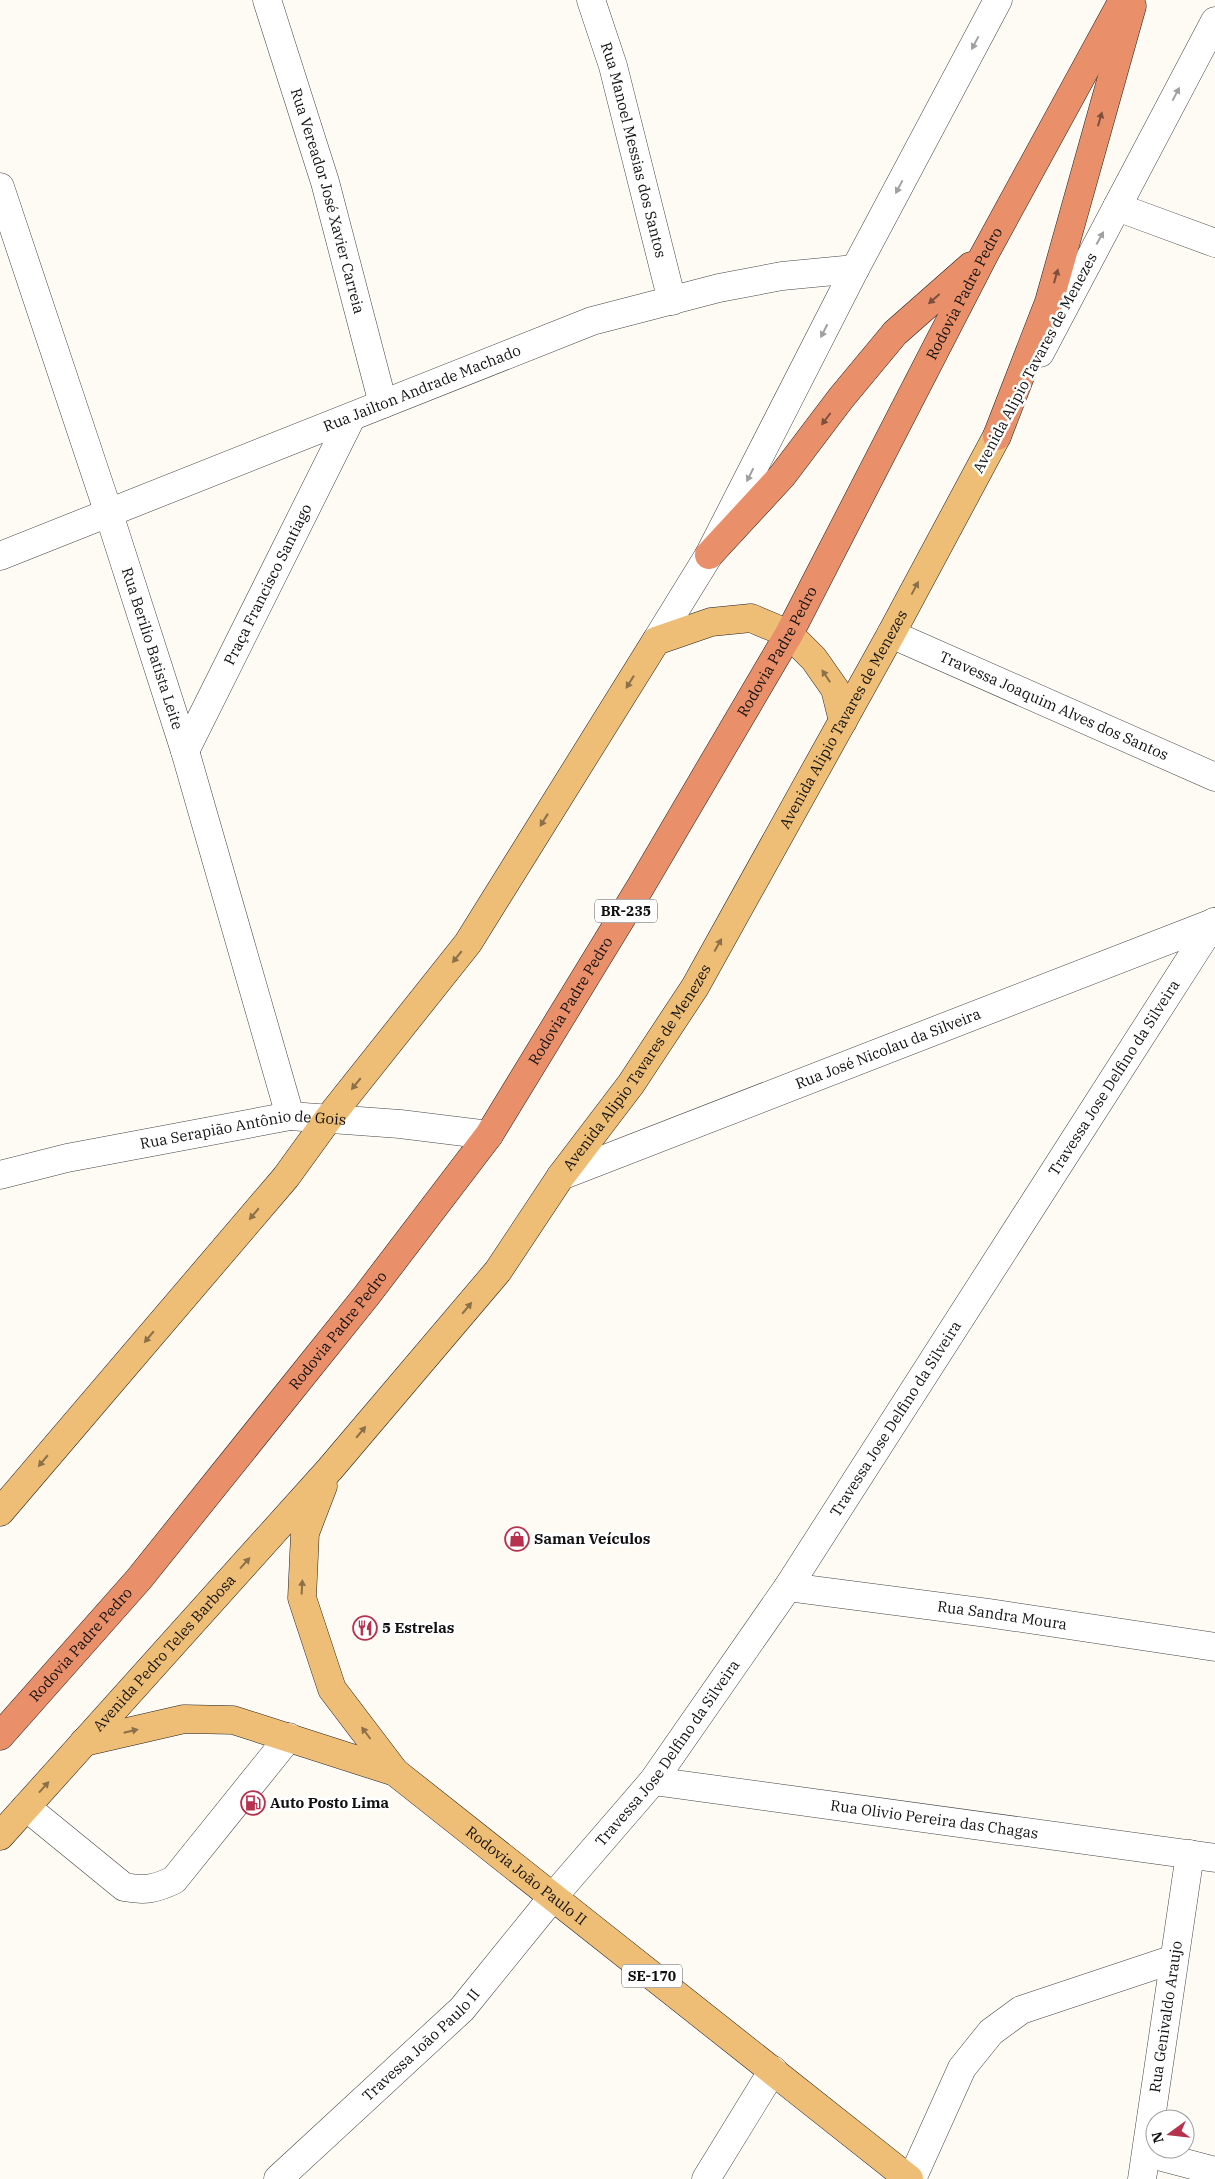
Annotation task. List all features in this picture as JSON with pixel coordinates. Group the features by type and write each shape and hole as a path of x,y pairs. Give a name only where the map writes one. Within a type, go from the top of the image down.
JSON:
{"highway":[{"name":"Rodovia Padre Pedro","path":"0,1736 145,1571 367,1295 489,1135 642,886 789,634 984,255 1124,0"},
{"path":"997,436 1048,302 1134,0"},
{"path":"709,555 782,476 841,398 895,333 984,255"}],"main road":[{"name":"Avenida Alipio Tavares de Menezes","path":"330,1469 498,1271 561,1176 631,1084 695,988 891,634 997,436"},
{"path":"0,1512 286,1177 328,1119 468,943 656,640 711,622 751,618 789,634 814,659 835,689 843,721"},
{"path":"330,1469 305,1533 302,1598 332,1689 395,1772"},
{"name":"Avenida Pedro Teles Barbosa","path":"0,1836 330,1469"},
{"name":"Rodovia João Paulo II","path":"84,1742 184,1719 233,1720 395,1772 552,1898 911,2179"}],"street":[{"name":"Rua Vereador José Xavier Carreia","path":"267,0 325,182 383,404"},
{"name":"Rua Manoel Messias dos Santos","path":"591,0 613,66 672,301"},
{"path":"656,640 709,555 856,269 998,0"},
{"name":"Avenida Alipio Tavares de Menezes","path":"997,436 1215,21"},
{"name":"Rua Berilio Batista Leite","path":"0,187 109,514 185,751 290,1116"},
{"path":"1117,207 1215,243"},
{"name":"Rua Jailton Andrade Machado","path":"0,556 351,418 592,320 719,288 782,276 856,269"},
{"name":"Praça Francisco Santiago","path":"185,751 351,418"},
{"name":"Travessa Joaquim Alves dos Santos","path":"891,634 1215,778"},
{"name":"Rua José Nicolau da Silveira","path":"561,1176 1215,922"},
{"name":"Travessa Jose Delfino da Silveira","path":"552,1898 653,1781 788,1587 1215,922"},
{"name":"Rua Serapião Antônio de Gois","path":"0,1175 66,1158 290,1116 400,1124 489,1135"},
{"name":"Rua Sandra Moura","path":"788,1587 988,1613 1215,1647"},
{"path":"26,1807 124,1887 141,1890 158,1887 174,1880 288,1737"},
{"name":"Rua Olivio Pereira das Chagas","path":"653,1781 1202,1856"},
{"name":"Rua Genivaldo Araujo","path":"1153,2109 1174,1959 1202,1856"},
{"name":"Travessa João Paulo II","path":"278,2179 462,2009 552,1898"},
{"path":"911,2179 962,2068 991,2032 1021,2010 1174,1959"},
{"path":"706,2179 773,2070"},
{"name":"Rua Genivaldo Araujo","path":"1142,2179 1146,2159"},
{"path":"1174,2159 1214,2168"}],"place":[{"name":"Saman Veículos","path":"517,1539"},
{"name":"5 Estrelas","path":"365,1628"},
{"name":"Auto Posto Lima","path":"253,1803"}]}
